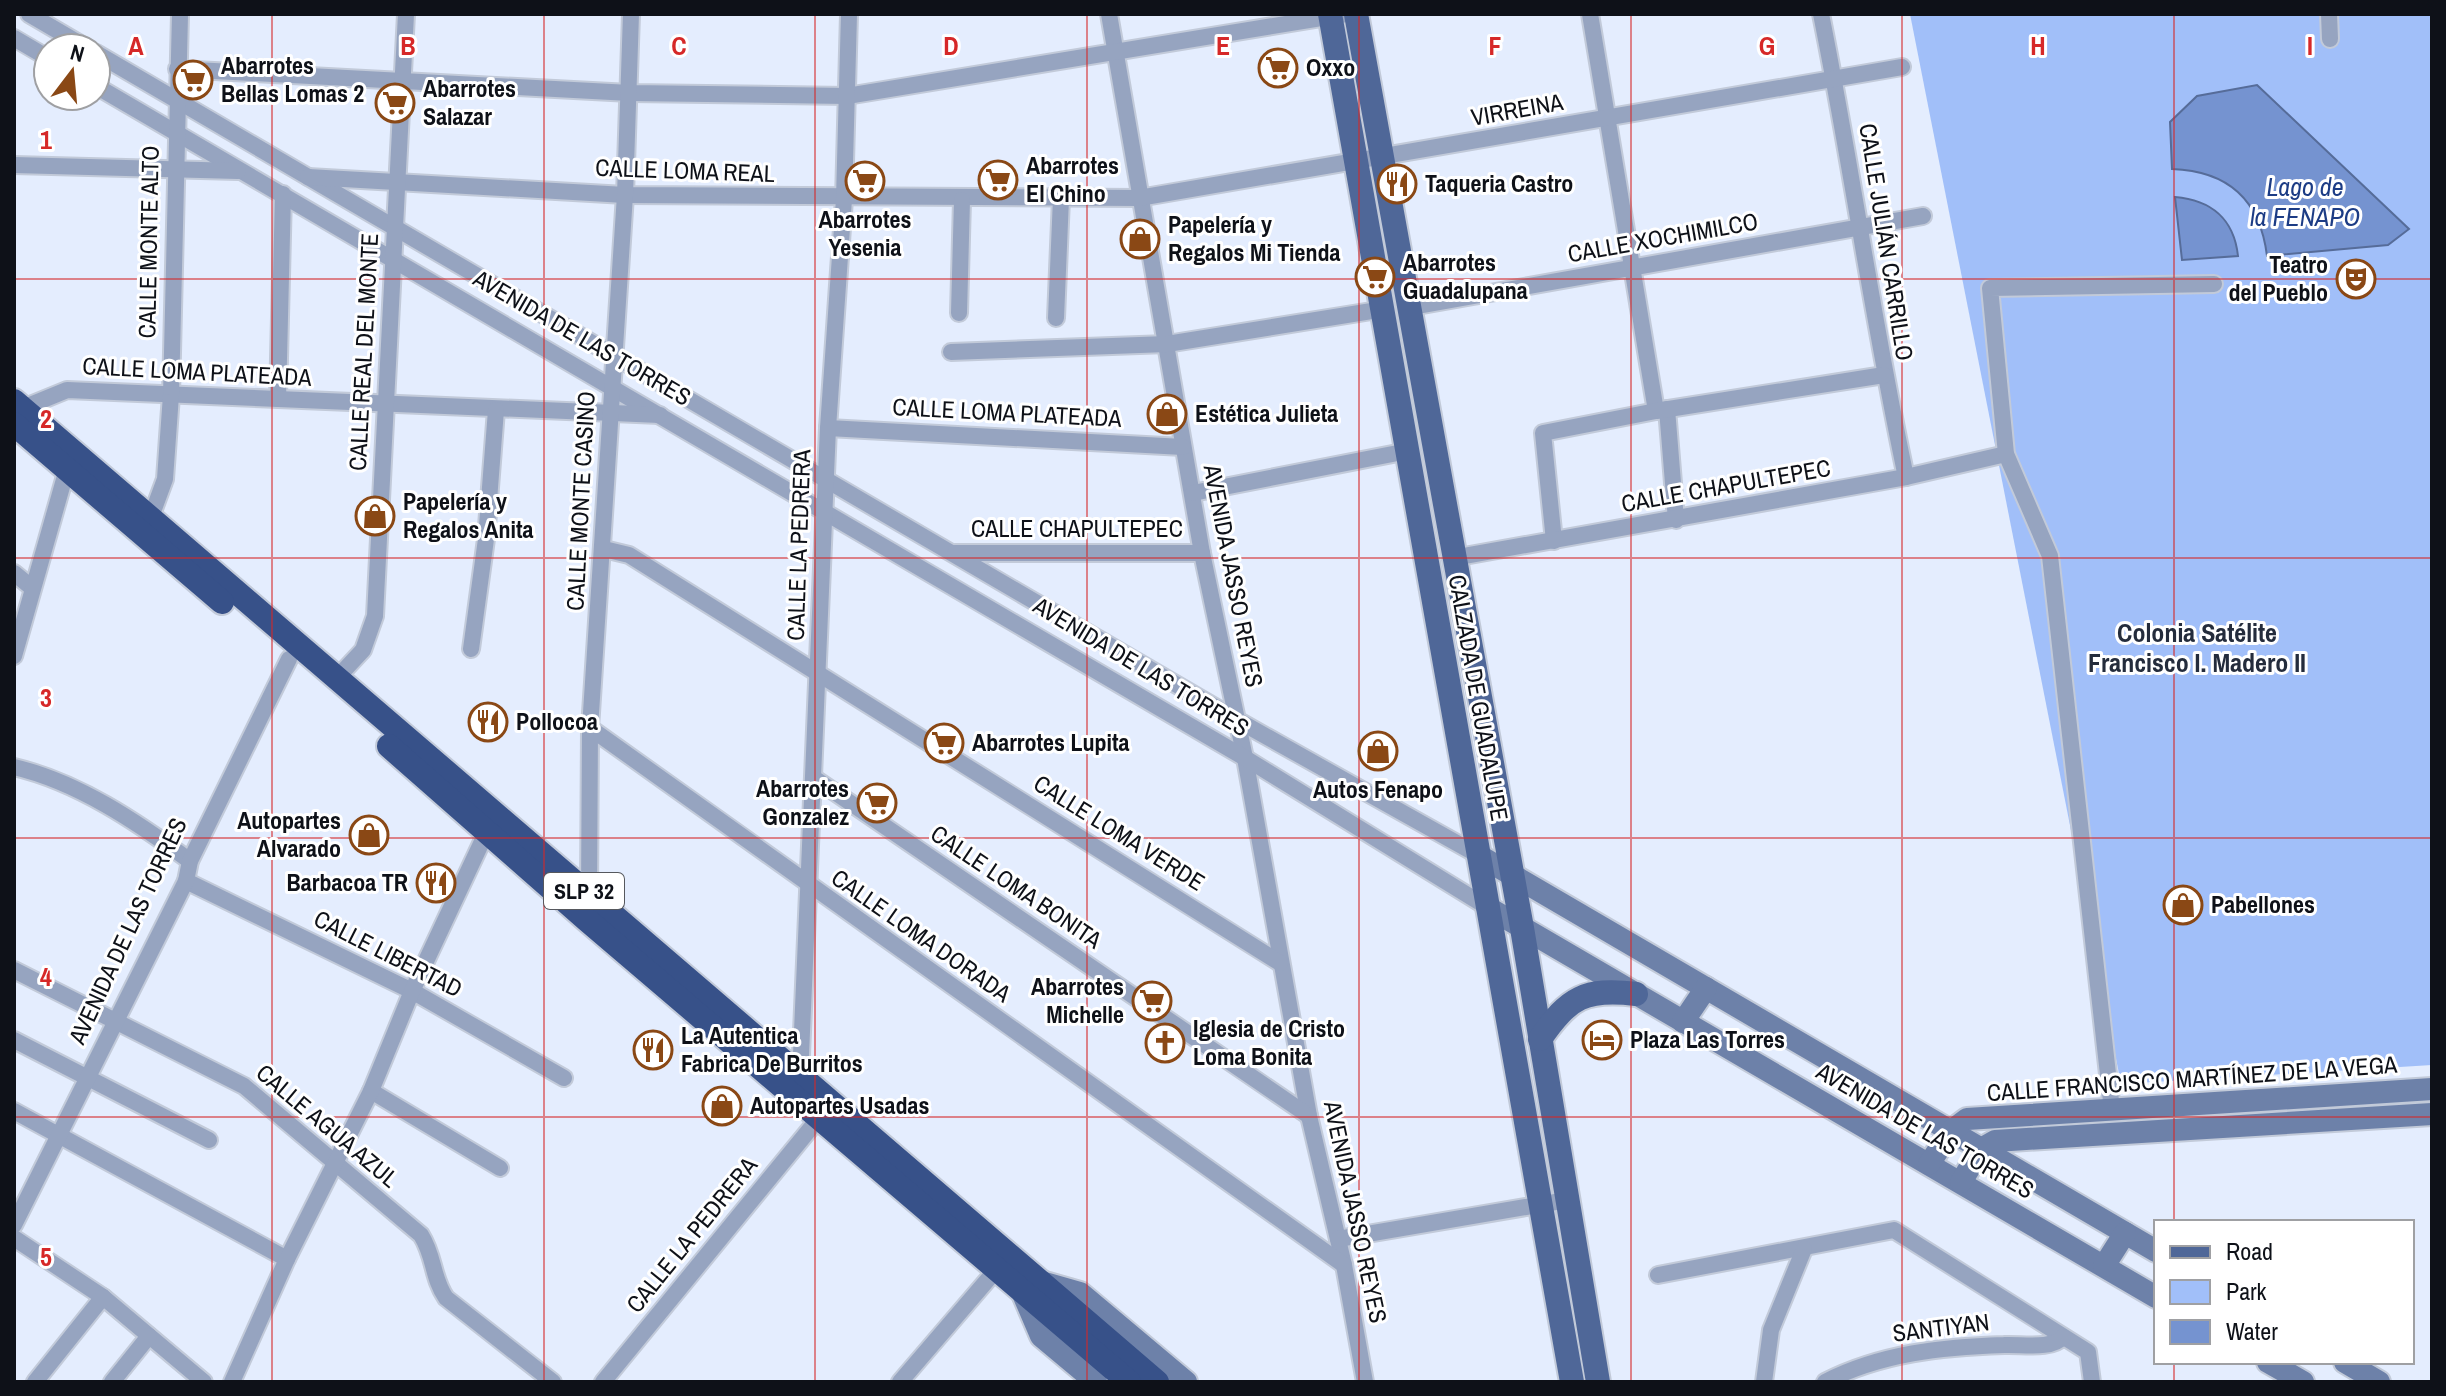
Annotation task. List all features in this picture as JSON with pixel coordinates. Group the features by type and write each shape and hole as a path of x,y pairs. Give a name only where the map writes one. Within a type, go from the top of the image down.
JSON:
{"highway":[{"name":"SLP 32","path":"17,411 67,469 996,1270 1028,1287 1156,1381"},
{"name":"SLP 32","path":"17,411 151,517 800,1078 1129,1382"}],"main road":[{"name":"CALZADA DE GUADALUPE","path":"1356,14 1522,928 1598,1382"},
{"name":"CALZADA DE GUADALUPE","path":"1336,15 1354,163 1384,309 1572,1382"},
{"path":"1461,747 1486,743"},
{"name":"AVENIDA DE LAS TORRES","path":"1478,855 2154,1250"},
{"name":"AVENIDA DE LAS TORRES","path":"1487,907 2154,1296"},
{"path":"1683,1022 1706,988"},
{"path":"1540,1039 1561,1008 1602,990 1636,994"},
{"name":"CALLE FRANCISCO MARTÍNEZ DE LA VEGA","path":"1981,1149 1995,1141 2113,1121 2432,1089"},
{"name":"CALLE FRANCISCO MARTÍNEZ DE LA VEGA","path":"1951,1131 1967,1119 2113,1121 2432,1114"},
{"path":"1929,1164 1951,1131"},
{"path":"1961,1182 1981,1149"},
{"path":"2104,1266 2125,1233"},
{"path":"1096,1382 1041,1336 1028,1287 1080,1293 1186,1382"},
{"path":"2272,1364 2303,1382"},
{"path":"2348,1364 2379,1382"}],"street":[{"path":"29,14 60,32"},
{"name":"CALLE MONTE ALTO","path":"151,517 165,479 171,395 175,100 180,14"},
{"name":"CALLE REAL DEL MONTE","path":"336,679 363,650 375,616 395,180 404,81 406,14"},
{"name":"CALLE MONTE CASINO","path":"589,895 590,728 625,195 631,14"},
{"name":"CALLE LA PEDRERA","path":"800,1078 828,428 844,199 849,14"},
{"name":"AVENIDA JASSO REYES","path":"1109,14 1202,553 1245,758 1309,1116 1344,1265 1365,1382"},
{"path":"1590,14 1633,269 1661,410 1676,520"},
{"name":"CALLE JULIÁN CARRILLO","path":"1821,14 1861,227 1884,375 1906,477"},
{"path":"2329,14 2330,39"},
{"path":"177,69 630,93 847,96 1336,15"},
{"path":"14,38 32,49"},
{"name":"AVENIDA DE LAS TORRES","path":"112,63 1237,720 1478,855"},
{"name":"VIRREINA","path":"1139,198 1902,67"},
{"name":"AVENIDA DE LAS TORRES","path":"112,95 1245,758 1487,907"},
{"path":"14,165 174,167 243,172"},
{"name":"CALLE LOMA REAL","path":"308,177 625,195 962,200 1139,198"},
{"path":"278,399 283,194"},
{"path":"1056,318 1061,198"},
{"path":"959,313 962,200"},
{"name":"CALLE XOCHIMILCO","path":"1411,307 1923,216"},
{"path":"2113,1121 2050,556 2006,454 1990,288 2214,284"},
{"path":"951,352 1167,344 1384,309"},
{"path":"1554,541 1543,433 1661,410 1884,375"},
{"name":"CALLE LOMA PLATEADA","path":"17,411 67,390 661,415"},
{"path":"471,649 486,539 496,410"},
{"name":"CALLE LOMA PLATEADA","path":"828,428 1183,447"},
{"name":"CALLE CHAPULTEPEC","path":"1193,493 1408,451"},
{"name":"CALLE CHAPULTEPEC","path":"1453,558 1906,477 2006,454"},
{"path":"14,656 31,587 67,469"},
{"name":"CALLE LOMA VERDE","path":"604,549 629,555 1280,963"},
{"name":"CALLE CHAPULTEPEC","path":"952,553 1202,553"},
{"path":"14,573 31,587"},
{"name":"AVENIDA DE LAS TORRES","path":"14,1225 186,881 190,861 289,659"},
{"name":"CALLE LOMA DORADA","path":"590,728 1344,1265"},
{"path":"14,767 34,771 104,805 144,827 190,861"},
{"name":"CALLE LOMA BONITA","path":"814,778 1309,1116"},
{"path":"232,1382 287,1259 371,1091 412,991 487,831"},
{"name":"CALLE LIBERTAD","path":"186,881 412,991 564,1078"},
{"name":"CALLE AGUA AZUL","path":"14,970 244,1086 421,1235 432,1253 436,1284 446,1298 553,1382"},
{"path":"14,1040 88,1075 209,1140"},
{"path":"371,1091 500,1168"},
{"path":"14,1111 287,1259"},
{"name":"CALLE LA PEDRERA","path":"603,1382 819,1118"},
{"path":"1338,1239 1567,1200"},
{"path":"1658,1275 1894,1230 2088,1352 2092,1382"},
{"path":"14,1238 103,1297 204,1382"},
{"path":"1764,1382 1771,1330 1804,1249"},
{"path":"900,1382 996,1270"},
{"path":"35,1382 103,1297"},
{"path":"112,1382 149,1336"},
{"name":"SANTIYAN","path":"1825,1382 1863,1366 1906,1354 1979,1345 2048,1344 2063,1337"}],"green space":[{"path":"1910,14 2432,14 2432,1065 2121,1084"}],"water":[{"name":"Lago de la FENAPO","path":"2257,85 2409,229 2388,245 2267,256 2257,219 2238,192 2209,175 2172,169 2170,122 2197,96"},
{"path":"2175,197 2199,202 2218,214 2232,232 2238,256 2182,260"}],"place":[{"name":"Oxxo","path":"1278,68"},
{"name":"Abarrotes Bellas Lomas 2","path":"193,80"},
{"name":"Abarrotes Salazar","path":"395,103"},
{"name":"Abarrotes El Chino","path":"998,180"},
{"name":"Abarrotes Yesenia","path":"865,181"},
{"name":"Taqueria Castro","path":"1397,184"},
{"name":"Papelería y Regalos Mi Tienda","path":"1140,239"},
{"name":"Abarrotes Guadalupana","path":"1375,277"},
{"name":"Teatro del Pueblo","path":"2356,279"},
{"name":"Estética Julieta","path":"1167,414"},
{"name":"Papelería y Regalos Anita","path":"375,516"},
{"name":"Pollocoa","path":"488,722"},
{"name":"Abarrotes Lupita","path":"944,743"},
{"name":"Autos Fenapo","path":"1378,751"},
{"name":"Abarrotes Gonzalez","path":"877,803"},
{"name":"Autopartes Alvarado","path":"369,835"},
{"name":"Barbacoa TR","path":"436,883"},
{"name":"Pabellones","path":"2183,905"},
{"name":"Abarrotes Michelle","path":"1152,1001"},
{"name":"Plaza Las Torres","path":"1602,1040"},
{"name":"Iglesia de Cristo Loma Bonita","path":"1165,1043"},
{"name":"La Autentica Fabrica De Burritos","path":"653,1050"},
{"name":"Autopartes Usadas","path":"722,1106"}],"district":[{"name":"Colonia Satélite Francisco I. Madero II","path":"2197,648"}]}
